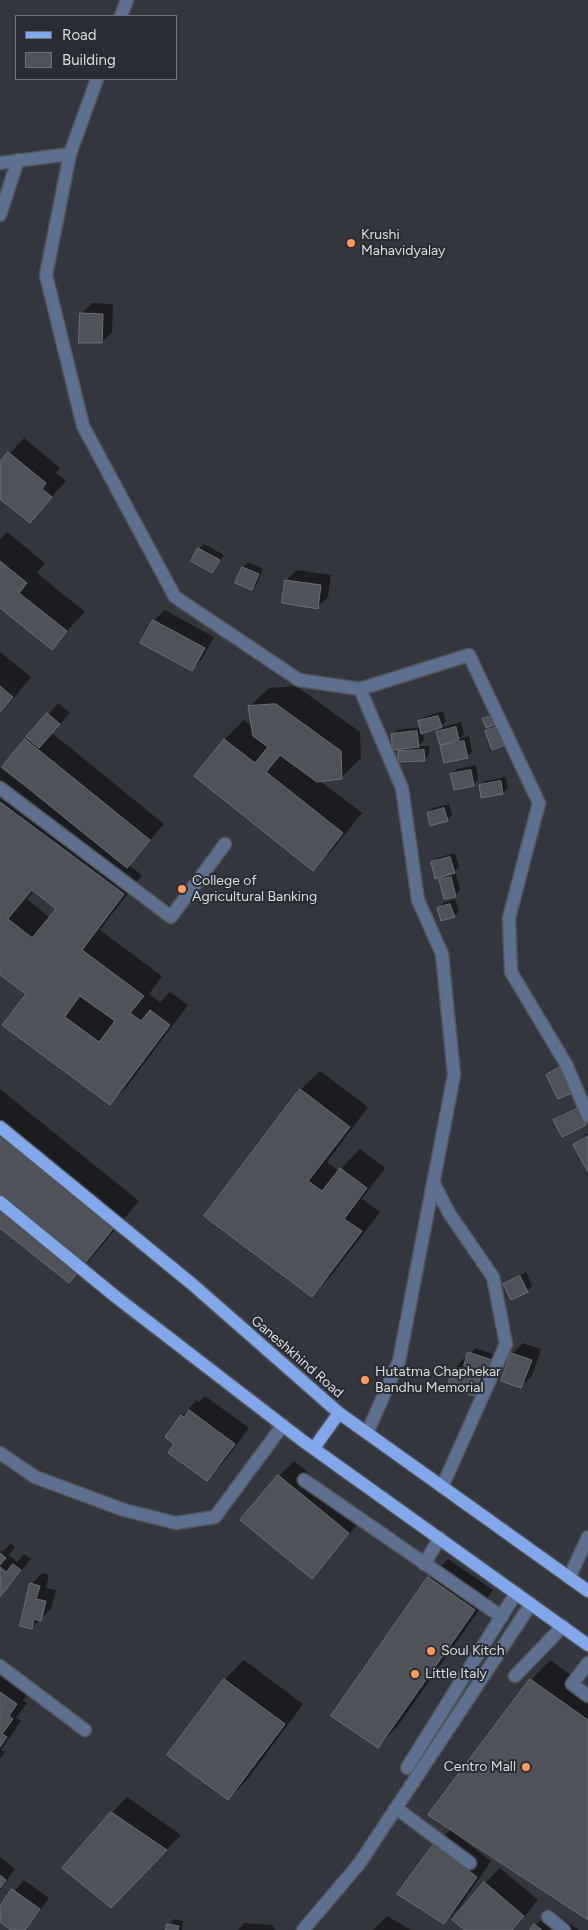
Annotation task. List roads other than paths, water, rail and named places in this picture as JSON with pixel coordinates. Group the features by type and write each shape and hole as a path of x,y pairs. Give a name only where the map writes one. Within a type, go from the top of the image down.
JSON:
{"main road":[{"name":"Ganeshkhind Road","path":"0,1127 192,1284 339,1413 588,1591"},
{"path":"0,1202 116,1297 283,1425 588,1645"},
{"path":"314,1448 339,1413"}],"street":[{"path":"121,15 127,0"},
{"path":"97,80 70,154 46,275 83,426 175,597 299,680 360,689 469,655 539,803 509,918 512,972 566,1064 588,1116"},
{"path":"0,163 70,154"},
{"path":"0,215 18,160"},
{"path":"360,689 402,788 418,900 442,954 454,1075 399,1362 367,1433"},
{"path":"0,788 171,917 225,844"},
{"path":"434,1184 449,1213 493,1277 506,1344 442,1487"},
{"path":"0,1453 35,1477 124,1510 176,1523 215,1517 283,1425"},
{"path":"304,1480 502,1617"},
{"path":"569,1578 588,1537"},
{"path":"424,1564 440,1538"},
{"path":"407,1768 516,1593"},
{"path":"303,1930 358,1864 531,1604"},
{"path":"515,1676 563,1626"},
{"path":"588,1663 572,1684 588,1696"},
{"path":"0,1666 85,1730"},
{"path":"396,1808 470,1863"},
{"path":"548,1917 564,1930"}],"place":[{"name":"Krushi Mahavidyalay","path":"351,243"},
{"name":"College of Agricultural Banking","path":"182,889"},
{"name":"Hutatma Chaphekar Bandhu Memorial","path":"365,1380"},
{"name":"Soul Kitch","path":"431,1651"},
{"name":"Little Italy","path":"415,1674"},
{"name":"Centro Mall","path":"526,1767"}]}
